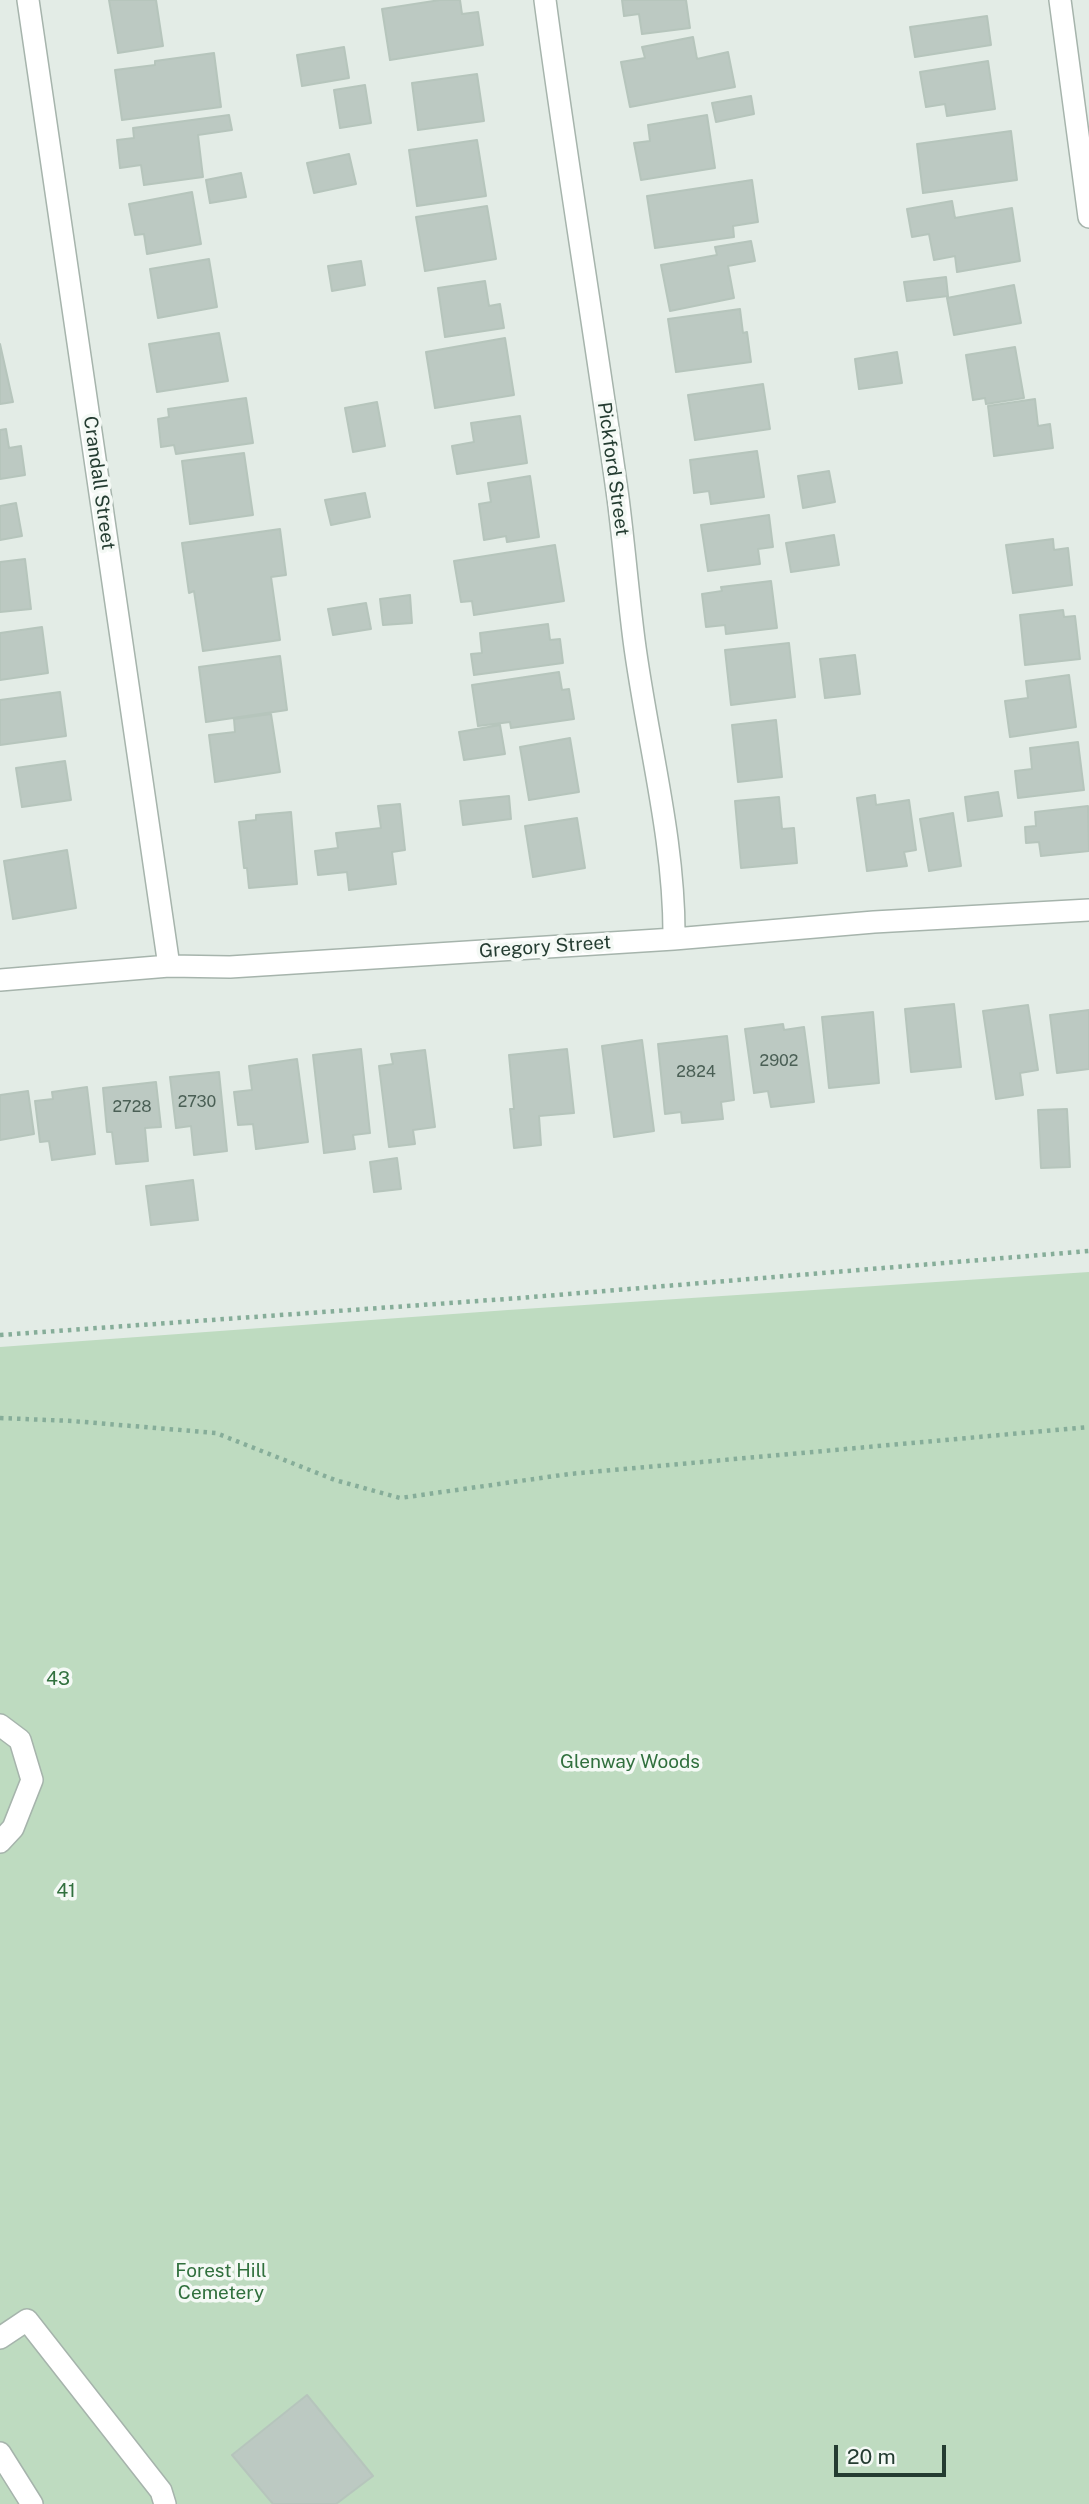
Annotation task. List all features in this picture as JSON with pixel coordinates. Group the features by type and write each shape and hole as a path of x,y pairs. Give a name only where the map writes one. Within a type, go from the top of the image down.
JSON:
{"street":[{"name":"Crandall Street","path":"28,0 169,967"},
{"name":"Pickford Street","path":"545,0 618,499 634,641 675,894 674,939"},
{"path":"1060,0 1089,217"},
{"name":"Gregory Street","path":"0,980 169,967 230,967 674,939 874,922 1089,909"},
{"path":"0,1725 20,1740 32,1780 13,1828 0,1842"},
{"path":"0,2337 27,2320 161,2491 165,2504"},
{"path":"0,2453 32,2504"}],"path":[{"path":"0,1335 534,1297 1013,1255 1089,1251"},
{"path":"0,1418 216,1433 335,1480 400,1497 569,1474 1089,1427"}],"green space":[{"name":"Glenway Woods","path":"1089,1272 1089,2504 0,2504 0,1347"}],"building":[{"path":"109,0 156,0 163,46 118,53"},
{"path":"440,0 460,0 462,14 478,12 483,45 390,60 382,9"},
{"path":"622,0 686,0 690,28 642,34 639,14 624,16"},
{"path":"987,16 991,45 915,57 910,27"},
{"path":"693,37 697,59 728,52 735,87 630,107 621,62 645,58 642,47"},
{"path":"344,47 349,78 302,86 297,55"},
{"path":"214,53 221,107 122,120 115,70 155,65 155,61"},
{"path":"988,61 995,109 947,116 945,104 926,107 920,72"},
{"path":"477,74 484,121 418,130 412,83"},
{"path":"365,85 371,123 340,128 334,90"},
{"path":"751,96 754,114 716,122 712,103"},
{"path":"229,115 232,130 198,135 203,177 144,185 141,165 120,168 117,140 134,138 133,128"},
{"path":"707,115 715,168 641,180 634,143 650,141 648,125"},
{"path":"1011,131 1017,180 923,193 917,144"},
{"path":"477,140 486,196 417,206 409,150"},
{"path":"349,154 356,184 314,193 307,163"},
{"path":"241,173 246,197 210,203 206,180"},
{"path":"752,180 758,222 733,226 734,237 655,248 647,196"},
{"path":"192,192 201,244 147,254 144,234 135,235 129,204"},
{"path":"952,201 955,218 1012,208 1020,261 957,272 955,256 934,260 929,234 912,237 907,209"},
{"path":"487,206 496,259 425,271 416,217"},
{"path":"751,241 755,261 728,266 734,298 670,311 661,265 717,255 715,247"},
{"path":"209,259 217,307 158,318 150,269"},
{"path":"361,261 365,285 332,291 328,266"},
{"path":"946,277 948,296 907,301 904,282"},
{"path":"485,281 489,306 500,304 504,328 445,337 438,288"},
{"path":"1014,285 1021,323 954,335 947,298"},
{"path":"740,309 743,333 747,332 751,362 676,372 668,319"},
{"path":"219,333 228,381 157,392 149,344"},
{"path":"505,338 514,395 435,408 426,352"},
{"path":"0,344 13,402 0,404"},
{"path":"1015,347 1024,398 986,404 985,398 973,400 966,355"},
{"path":"897,352 902,383 859,389 855,359"},
{"path":"763,384 770,429 695,440 688,395"},
{"path":"246,398 253,443 176,454 174,445 161,447 158,419 169,417 168,409"},
{"path":"1035,399 1038,426 1050,424 1053,448 994,456 988,406"},
{"path":"377,402 385,446 353,452 345,408"},
{"path":"520,416 527,463 457,474 452,446 474,442 471,423"},
{"path":"6,429 9,448 21,446 25,475 0,479 0,430"},
{"path":"757,451 764,497 711,504 709,491 694,493 690,460"},
{"path":"244,453 253,515 190,524 182,461"},
{"path":"829,471 835,502 803,508 798,476"},
{"path":"530,476 539,537 507,542 506,536 484,540 479,504 491,502 488,483"},
{"path":"365,493 370,517 331,525 325,500"},
{"path":"16,503 22,536 0,540 0,506"},
{"path":"769,515 773,547 758,549 760,564 708,571 701,525"},
{"path":"280,529 286,575 271,577 280,640 203,651 194,591 189,593 182,543"},
{"path":"834,535 839,565 791,572 786,543"},
{"path":"1053,539 1054,550 1068,548 1072,585 1013,593 1006,545"},
{"path":"555,545 564,601 474,615 472,601 461,602 454,561"},
{"path":"25,559 31,609 0,612 0,562"},
{"path":"771,581 777,628 726,634 725,625 706,627 702,594 722,591 721,587"},
{"path":"410,595 412,623 383,625 380,599"},
{"path":"366,603 371,629 333,635 328,609"},
{"path":"1063,610 1064,617 1075,616 1080,659 1025,665 1020,615"},
{"path":"548,624 550,640 560,639 563,663 474,675 471,654 482,653 480,633"},
{"path":"42,627 48,673 0,680 0,633"},
{"path":"789,643 795,697 731,705 725,650"},
{"path":"855,655 860,694 825,698 820,659"},
{"path":"280,656 287,710 206,722 199,667"},
{"path":"559,672 562,690 569,689 574,719 511,728 510,722 478,726 472,685"},
{"path":"1069,675 1076,727 1010,737 1005,701 1028,698 1026,681"},
{"path":"60,692 66,736 0,745 0,700"},
{"path":"271,714 280,772 215,782 209,735 235,732 234,719"},
{"path":"776,720 782,777 738,782 732,725"},
{"path":"500,725 505,754 464,760 459,732"},
{"path":"570,738 579,792 529,800 520,747"},
{"path":"1078,742 1084,790 1018,798 1015,771 1032,769 1030,748"},
{"path":"65,761 71,800 22,807 16,768"},
{"path":"998,792 1002,816 968,821 965,797"},
{"path":"875,795 876,805 909,800 916,850 904,852 907,866 867,871 857,798"},
{"path":"509,796 511,819 463,825 460,801"},
{"path":"779,797 782,829 794,828 797,863 741,868 735,801"},
{"path":"400,804 405,850 392,852 396,884 349,890 347,872 318,875 315,851 338,848 336,833 381,828 378,806"},
{"path":"1088,806 1089,851 1041,856 1039,842 1026,843 1025,827 1036,826 1035,812"},
{"path":"291,812 297,884 249,888 239,822 256,820 256,815"},
{"path":"953,813 961,866 929,871 920,819"},
{"path":"577,818 585,868 533,877 525,826"},
{"path":"67,850 76,908 13,919 4,861"},
{"path":"954,1004 961,1067 911,1072 905,1009"},
{"path":"1028,1005 1038,1070 1020,1073 1023,1095 996,1099 983,1011"},
{"path":"1089,1010 1089,1069 1057,1073 1050,1015"},
{"path":"873,1012 879,1083 829,1088 822,1017"},
{"path":"783,1024 784,1030 804,1027 814,1102 771,1107 768,1091 754,1093 745,1029"},
{"path":"727,1036 734,1100 721,1102 723,1119 682,1123 681,1112 665,1114 658,1044"},
{"path":"642,1040 654,1131 614,1137 602,1046"},
{"path":"361,1049 370,1133 353,1135 355,1149 324,1153 313,1055"},
{"path":"567,1049 574,1113 539,1116 541,1145 514,1148 509,1055"},
{"path":"425,1050 435,1127 413,1130 415,1144 389,1147 379,1066 393,1064 391,1054"},
{"path":"297,1059 308,1142 256,1149 253,1124 238,1125 234,1092 252,1090 249,1066"},
{"path":"219,1072 227,1151 194,1155 191,1126 176,1128 170,1077"},
{"path":"156,1082 161,1127 145,1128 148,1161 116,1164 112,1132 107,1132 103,1088"},
{"path":"87,1087 95,1154 52,1160 49,1141 40,1142 35,1101 53,1099 52,1092"},
{"path":"28,1091 34,1134 0,1140 0,1095"},
{"path":"1067,1109 1070,1167 1041,1168 1038,1110"},
{"path":"397,1158 401,1189 374,1192 370,1162"},
{"path":"193,1180 198,1220 151,1225 146,1186"},
{"path":"307,2395 373,2476 336,2504 273,2504 232,2455"}],"park label":[{"name":"43","path":"58,1679"},
{"name":"41","path":"66,1891"},
{"name":"Forest Hill Cemetery","path":"221,2282"}]}
